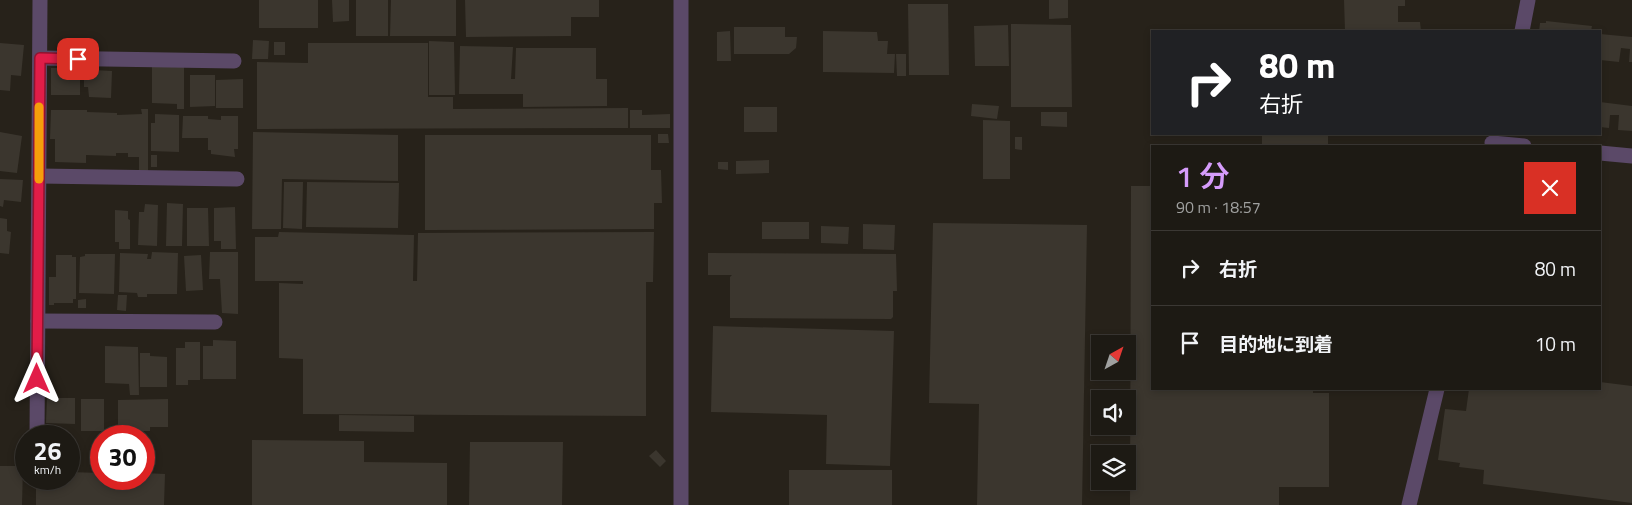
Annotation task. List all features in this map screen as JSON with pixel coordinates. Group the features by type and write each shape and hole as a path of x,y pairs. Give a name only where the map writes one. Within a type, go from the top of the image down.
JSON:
{"street":[{"path":"37,425 40,0"},
{"path":"681,0 682,505"},
{"path":"1522,30 1528,0"},
{"path":"40,58 234,61"},
{"path":"1492,141 1518,145"},
{"path":"1601,154 1632,156"},
{"path":"39,176 237,179"},
{"path":"38,321 215,322"},
{"path":"1409,505 1437,390"}],"building":[{"path":"259,0 318,0 318,28 259,28"},
{"path":"332,0 349,0 349,21 333,22"},
{"path":"356,0 388,0 388,36 356,36"},
{"path":"391,0 456,0 456,36 390,36"},
{"path":"465,0 599,0 599,17 571,17 571,36 466,37"},
{"path":"1049,0 1068,0 1068,18 1049,19"},
{"path":"1344,0 1405,0 1405,6 1398,6 1398,22 1420,22 1421,30 1345,30"},
{"path":"908,4 948,4 949,75 909,75"},
{"path":"1546,21 1592,26 1591,30 1539,30 1540,23 1546,23"},
{"path":"1011,24 1071,25 1072,107 1011,107"},
{"path":"1008,25 1009,66 975,66 974,26"},
{"path":"734,27 785,27 785,37 797,37 796,48 789,54 734,54"},
{"path":"730,31 731,61 717,61 717,32"},
{"path":"823,31 877,32 878,41 888,41 887,54 895,54 894,73 823,72"},
{"path":"1601,34 1632,37 1632,62 1629,62 1630,49 1621,48 1619,62 1601,60"},
{"path":"253,40 269,41 268,59 252,59"},
{"path":"429,41 454,42 455,95 429,95"},
{"path":"274,42 285,42 285,55 274,55"},
{"path":"0,43 24,45 21,76 11,75 10,91 0,90"},
{"path":"308,43 428,43 428,97 453,97 453,109 628,108 628,128 257,129 257,62 308,63"},
{"path":"460,46 513,47 511,79 515,79 516,48 596,48 596,79 607,79 607,106 523,107 523,94 459,94"},
{"path":"896,54 906,54 906,76 897,76"},
{"path":"152,67 184,67 184,109 177,109 177,104 152,103"},
{"path":"51,68 80,68 80,95 51,95"},
{"path":"94,70 112,71 111,98 89,97 88,87 84,87 84,74 93,74"},
{"path":"190,75 215,75 215,106 190,107"},
{"path":"243,79 243,108 216,108 216,80"},
{"path":"1601,102 1632,106 1632,131 1618,130 1619,115 1610,115 1609,128 1601,127"},
{"path":"972,104 999,106 997,119 971,116"},
{"path":"744,107 777,107 777,132 744,132"},
{"path":"141,109 148,109 148,172 139,171 139,157 128,157 128,153 116,153 116,156 86,155 86,163 55,162 55,139 50,139 51,110 87,110 87,112 117,113 117,115 142,114"},
{"path":"630,110 642,110 642,115 670,114 670,128 630,128"},
{"path":"1041,112 1067,112 1067,127 1041,126"},
{"path":"155,114 179,115 179,152 151,151 151,123 155,123"},
{"path":"183,116 208,116 208,119 221,120 221,116 238,116 238,149 234,149 235,157 211,154 211,150 208,150 208,138 182,138"},
{"path":"983,120 1010,121 1010,179 983,179"},
{"path":"0,132 22,136 17,173 0,171"},
{"path":"253,132 398,135 398,181 282,179 281,229 252,229"},
{"path":"658,134 668,134 669,143 658,143"},
{"path":"425,135 651,135 651,170 661,170 662,203 654,203 654,229 425,230"},
{"path":"1262,135 1328,135 1328,145 1262,145"},
{"path":"1015,137 1022,137 1022,150 1015,149"},
{"path":"151,155 157,155 157,167 151,167"},
{"path":"769,160 769,173 736,174 736,161"},
{"path":"718,162 728,162 728,170 718,169"},
{"path":"0,179 23,180 21,202 4,200 3,207 0,206"},
{"path":"284,182 303,182 302,229 283,228"},
{"path":"307,182 399,183 398,228 306,227"},
{"path":"1131,186 1151,186 1151,390 1313,390 1313,393 1329,393 1329,487 1279,487 1279,505 1130,505 1130,490 1136,490 1136,445 1130,445 1130,435 1136,435 1136,390 1130,390 1130,380 1136,380 1136,335 1131,335"},
{"path":"167,203 183,204 182,246 166,246"},
{"path":"145,204 158,205 157,246 138,245 139,212 144,212"},
{"path":"235,207 236,249 221,249 221,241 214,241 214,208"},
{"path":"187,208 208,208 209,246 187,246"},
{"path":"115,210 128,211 128,219 130,220 130,249 119,249 119,242 115,242"},
{"path":"0,218 7,219 7,231 11,232 9,254 0,253"},
{"path":"762,222 809,222 809,239 762,239"},
{"path":"933,223 1087,225 1082,505 977,505 979,404 929,403"},
{"path":"863,224 895,225 894,250 863,249"},
{"path":"821,226 849,227 848,244 821,243"},
{"path":"279,232 414,235 413,281 417,281 418,233 654,232 653,282 646,282 646,416 303,414 303,359 279,358 279,283 303,284 303,281 255,281 255,237 278,237"},
{"path":"152,252 178,253 177,294 147,294 147,297 138,297 137,293 119,292 120,253 148,254 147,259 151,259"},
{"path":"210,252 238,252 238,314 222,313 220,279 209,279"},
{"path":"708,253 896,254 897,291 893,291 893,317 891,319 730,318 730,277 732,275 708,275"},
{"path":"85,254 115,254 114,294 79,293 80,257 85,256"},
{"path":"56,255 72,255 72,257 76,257 76,299 73,299 73,303 54,303 54,305 49,305 49,277 56,277"},
{"path":"201,255 203,290 186,291 184,256"},
{"path":"118,295 127,295 126,311 117,310"},
{"path":"86,299 86,308 78,308 78,300"},
{"path":"713,326 894,331 890,466 826,464 827,415 711,412"},
{"path":"213,340 236,341 236,379 203,379 203,346 213,346"},
{"path":"185,342 200,342 200,380 188,380 188,385 176,385 176,348 185,348"},
{"path":"105,346 138,347 139,395 130,395 129,384 105,383"},
{"path":"140,353 150,353 150,356 167,357 167,387 140,387"},
{"path":"1601,382 1632,386 1632,503 1483,484 1484,470 1459,467 1460,463 1438,460 1445,409 1466,411 1469,390 1601,390"},
{"path":"47,398 75,398 75,424 46,423"},
{"path":"81,399 104,399 104,425 90,425 90,431 81,431"},
{"path":"168,399 168,427 118,425 118,400"},
{"path":"339,415 414,416 414,432 339,431"},
{"path":"252,440 364,441 364,462 447,463 447,505 252,505"},
{"path":"470,442 563,442 562,505 469,505"},
{"path":"656,450 666,461 660,467 649,456"},
{"path":"0,466 15,466 15,490 22,490 22,505 0,505"},
{"path":"789,470 892,470 892,505 789,505"},
{"path":"80,472 90,473 90,490 155,490 155,474 165,474 164,505 36,505 36,490 80,490"}],"slow traffic":[{"path":"39,107 39,179"}],"route":[{"path":"37,379 40,58 78,59"}]}
